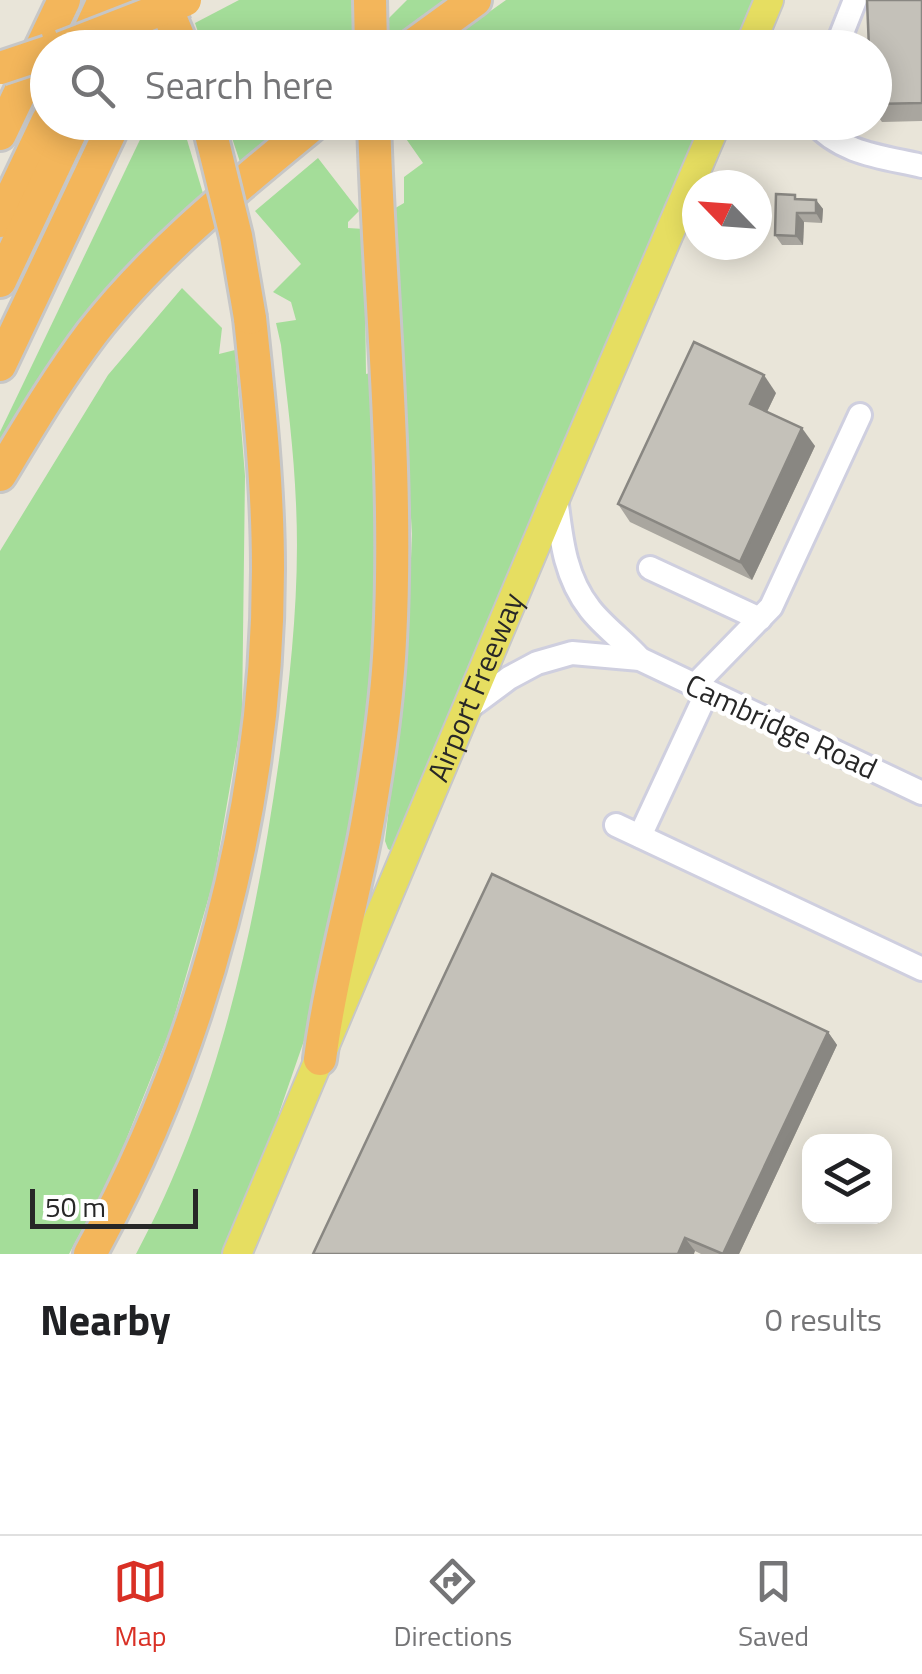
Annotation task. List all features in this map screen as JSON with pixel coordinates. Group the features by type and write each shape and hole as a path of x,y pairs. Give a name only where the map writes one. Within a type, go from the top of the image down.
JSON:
{"highway":[{"path":"50,30 64,0"},
{"path":"90,30 104,0"},
{"path":"119,30 133,0"},
{"path":"163,0 176,30"},
{"path":"158,30 172,0"},
{"path":"108,30 185,0"},
{"path":"370,0 371,30"},
{"path":"433,30 475,0"},
{"path":"0,68 30,58"},
{"path":"0,134 30,71"},
{"path":"0,220 38,140"},
{"path":"0,281 67,140"},
{"path":"0,365 106,140"},
{"path":"90,1254 122,1196 174,1076 212,955 243,828 262,699 268,570 264,442 236,236 212,140"},
{"path":"0,475 93,332 146,272 205,215 295,140"},
{"path":"320,1059 329,991 364,838 380,744 390,640 391,522 374,140"}],"main road":[{"path":"756,30 769,0"},
{"name":"Airport Freeway","path":"237,1254 710,140"}],"street":[{"path":"843,30 855,0"},
{"path":"834,140 854,150 922,166"},
{"path":"640,836 700,690 771,607 860,415"},
{"name":"Cambridge Road","path":"556,497 562,552 572,582 592,612 618,633 640,660"},
{"path":"650,568 760,620"},
{"name":"Cambridge Road","path":"470,707 537,663 572,653 640,660 922,793"},
{"path":"616,825 922,970"}],"green space":[{"path":"239,0 354,0 355,30 197,30 195,23"},
{"path":"407,0 461,0 419,30 382,30 382,25"},
{"path":"506,0 753,0 740,30 464,30"},
{"path":"140,140 187,140 205,200 0,454 0,432"},
{"path":"233,140 273,140 241,165"},
{"path":"407,140 695,140 394,852 385,841 407,655 412,534 392,210 404,203 404,177 423,163"},
{"path":"318,158 359,211 348,222 348,228 364,229 366,374 370,373 378,536 375,667 365,766 317,1003 279,1113 282,1117 222,1254 136,1254 165,1195 212,1073 246,946 270,818 291,660 297,535 290,424 276,323 296,320 291,302 273,292 301,264 255,211"},
{"path":"182,288 222,328 219,354 235,350 245,476 242,717 214,879 171,1028 114,1170 69,1254 0,1254 0,551 108,375"}],"building":[{"path":"867,0 922,0 922,103 892,104 892,30 868,30"},
{"path":"776,194 816,200 816,213 797,213 796,236 775,235"},
{"path":"694,342 764,375 750,404 802,428 740,562 618,504"},
{"path":"492,874 828,1032 723,1254 685,1238 678,1254 313,1254"}]}
